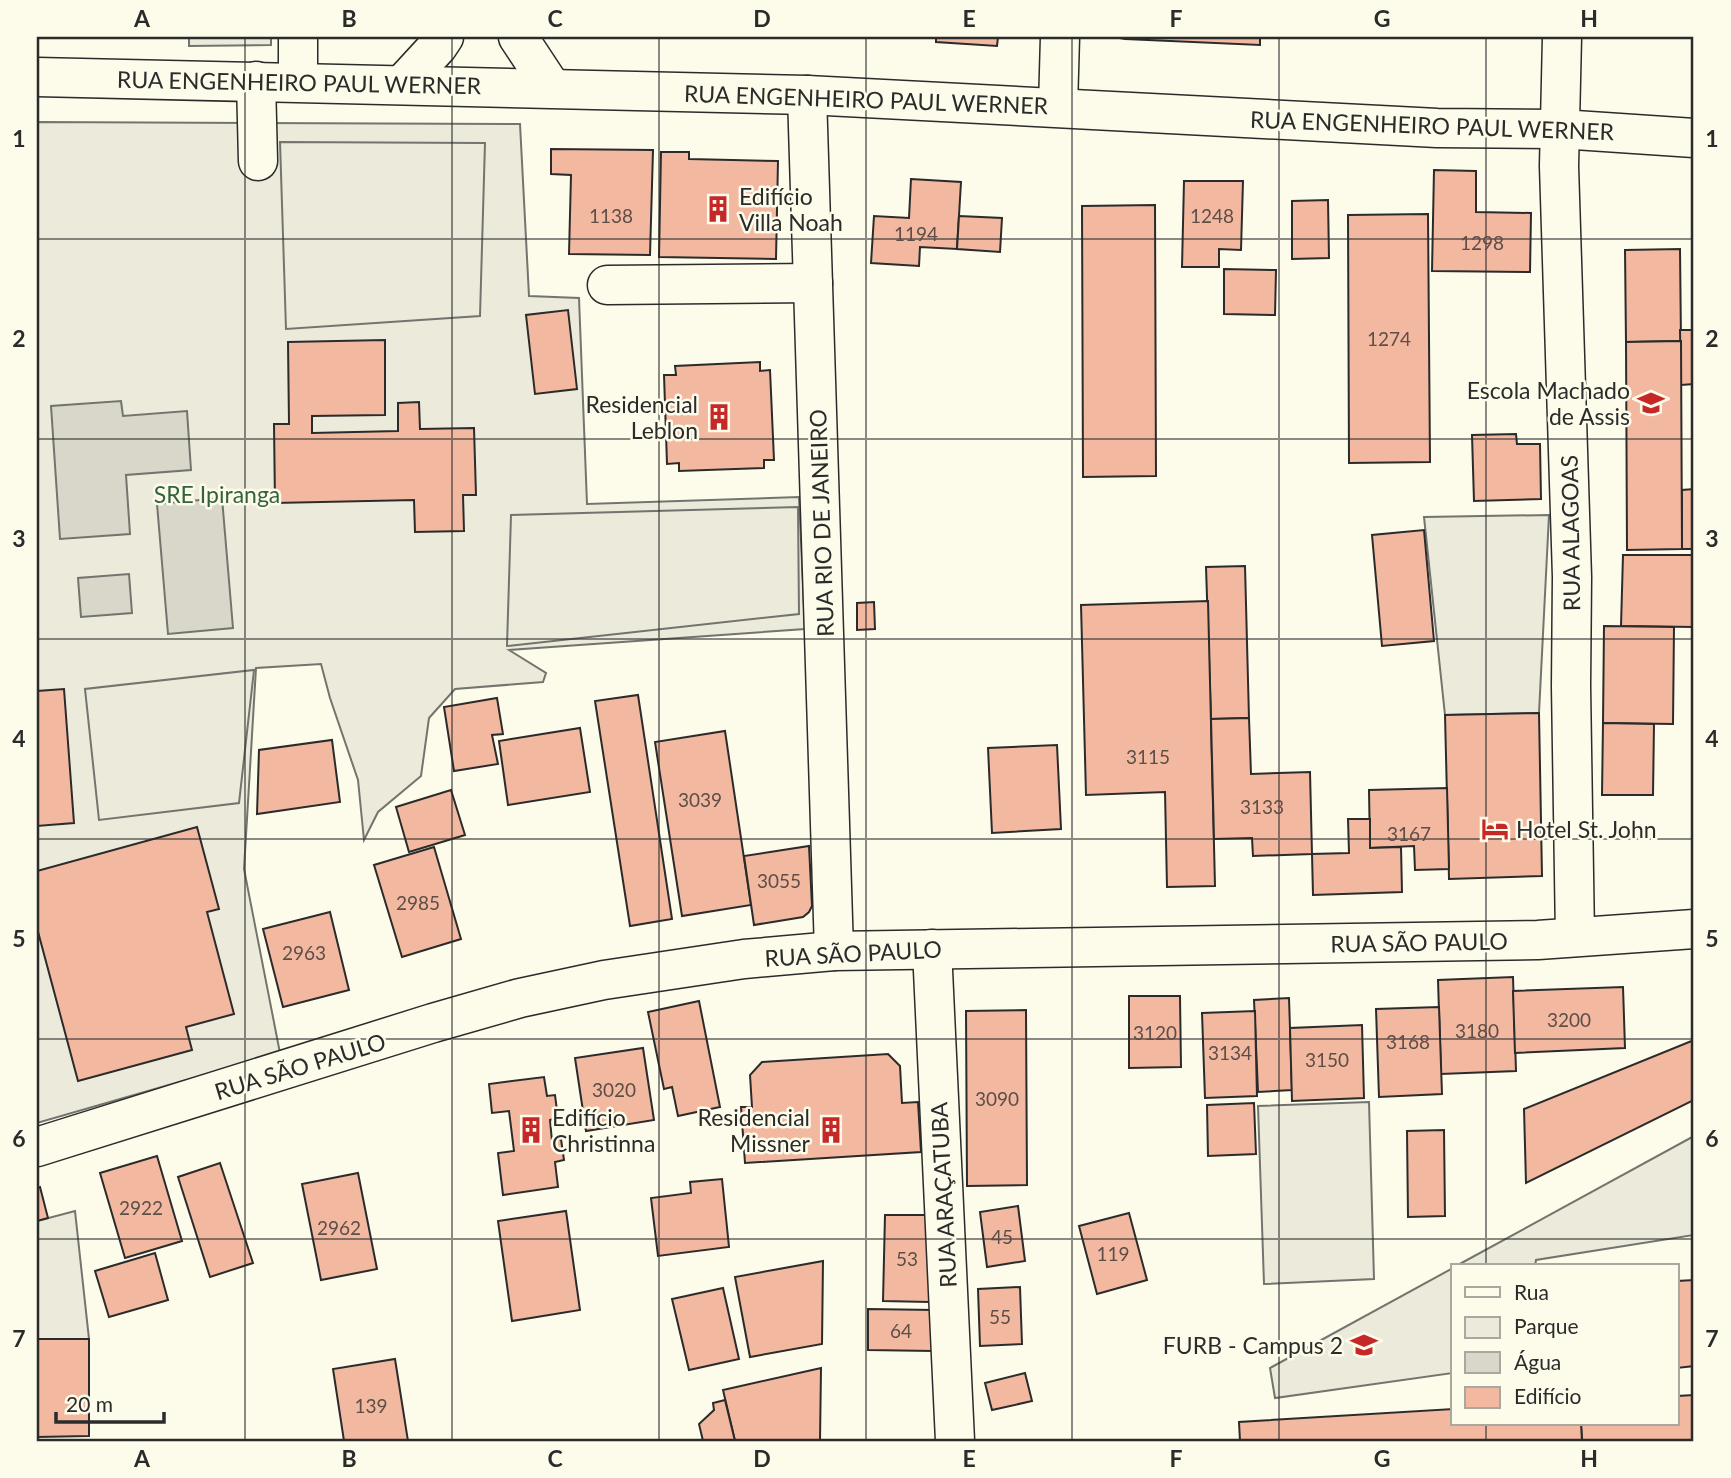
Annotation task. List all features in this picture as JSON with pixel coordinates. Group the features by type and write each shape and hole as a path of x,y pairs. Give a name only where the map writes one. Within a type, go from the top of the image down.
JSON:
{"main road":[{"path":"298,37 298,82"},
{"path":"403,84 444,37"},
{"path":"518,37 551,88"},
{"path":"1058,107 1060,37"},
{"name":"RUA ALAGOAS","path":"1562,37 1560,130 1572,577 1575,937"},
{"name":"RUA ENGENHEIRO PAUL WERNER","path":"37,77 807,95 1437,128 1560,130 1694,138"},
{"path":"256,81 258,161"},
{"name":"RUA RIO DE JANEIRO","path":"807,95 834,951"},
{"path":"607,285 813,284"},
{"name":"RUA SÃO PAULO","path":"37,1147 520,998 618,978 744,959 834,951 1239,946 1575,937 1694,929"},
{"name":"RUA ARAÇATUBA","path":"932,949 955,1441"}],"green space":[{"name":"SRE Ipiranga","path":"37,122 520,124 529,296 579,298 587,504 799,497 805,629 509,650 546,673 543,682 455,689 429,718 421,776 378,812 364,840 358,780 321,664 256,668 244,869 280,1053 37,1123"},
{"path":"1369,1102 1374,1279 1264,1284 1258,1106"}],"shaded area":[{"path":"189,37 271,37 271,45 189,46"},
{"path":"280,142 485,143 480,316 286,329"},
{"path":"798,507 799,614 507,646 511,515"},
{"path":"1549,515 1539,713 1445,715 1424,517"},
{"path":"254,670 239,803 99,820 85,689"},
{"path":"1694,1136 1694,1235 1536,1260 1535,1264 1460,1264"},
{"path":"75,1211 89,1339 37,1339 37,1221"},
{"path":"1451,1269 1451,1373 1275,1398 1270,1368"}],"water":[{"path":"121,401 123,416 187,411 191,470 126,475 130,534 60,539 51,406"},
{"path":"222,498 233,628 168,634 157,504"},
{"path":"129,574 132,613 81,617 78,578"}],"building":[{"path":"936,37 998,37 997,46 936,42"},
{"path":"1114,37 1260,37 1260,45 1125,39"},
{"path":"551,149 653,150 650,255 569,254 571,175 551,174"},
{"name":"Edifício Villa Noah","path":"661,152 689,152 689,159 778,161 776,259 659,257"},
{"path":"1434,170 1476,171 1476,212 1531,213 1530,272 1432,271"},
{"path":"911,179 961,182 957,249 920,247 919,266 871,263 874,216 909,218"},
{"path":"1184,181 1243,181 1241,250 1219,249 1219,267 1182,267"},
{"path":"1328,200 1329,258 1292,259 1292,201"},
{"path":"1155,205 1156,476 1083,477 1082,206"},
{"path":"1428,214 1430,462 1349,463 1348,215"},
{"path":"959,216 1002,218 1000,252 957,249"},
{"path":"1680,249 1681,341 1626,342 1625,250"},
{"path":"1224,269 1276,270 1275,315 1224,314"},
{"path":"568,310 577,389 535,394 526,315"},
{"path":"1680,330 1694,330 1694,384 1681,385"},
{"path":"385,340 385,415 312,416 312,433 398,431 398,403 419,402 420,429 474,428 476,495 463,495 464,531 415,532 414,500 275,503 274,424 289,424 288,342"},
{"path":"1681,341 1682,549 1627,550 1626,342"},
{"name":"Residencial Leblon","path":"760,362 760,371 770,370 774,460 764,460 764,468 679,471 679,463 667,464 664,375 676,375 675,366"},
{"path":"1516,434 1517,444 1540,444 1541,499 1474,501 1472,435"},
{"path":"1694,489 1694,549 1682,549 1682,490"},
{"path":"1424,530 1434,641 1382,646 1372,535"},
{"path":"1623,555 1694,555 1694,627 1621,626"},
{"path":"1245,566 1249,718 1211,719 1206,567"},
{"path":"1208,601 1215,886 1167,887 1165,792 1086,795 1081,605"},
{"path":"874,602 875,629 857,630 857,603"},
{"path":"1604,626 1674,627 1673,724 1603,723"},
{"path":"64,689 74,823 37,826 37,691"},
{"path":"638,695 672,919 630,926 595,701"},
{"path":"497,698 503,734 492,735 498,764 454,771 444,707"},
{"name":"Hotel St. John","path":"1539,713 1542,876 1449,879 1445,715"},
{"path":"1249,718 1251,774 1310,772 1312,854 1253,856 1252,838 1214,839 1211,719"},
{"path":"1603,723 1654,724 1653,795 1602,795"},
{"path":"580,728 590,792 508,805 499,741"},
{"path":"725,731 751,905 682,916 655,742"},
{"path":"332,740 340,802 257,814 259,750"},
{"path":"1057,745 1061,829 992,833 988,748"},
{"path":"1447,788 1449,869 1415,870 1414,846 1370,848 1369,790"},
{"path":"451,790 465,835 409,852 396,807"},
{"path":"1348,819 1370,819 1370,848 1401,847 1402,892 1313,895 1312,854 1349,853"},
{"path":"197,827 219,909 207,912 234,1014 186,1027 192,1050 78,1081 37,928 37,871"},
{"path":"809,846 812,906 809,912 803,917 754,925 744,856"},
{"path":"434,847 461,939 402,957 374,865"},
{"path":"330,912 349,990 283,1007 263,929"},
{"path":"1513,977 1516,1071 1441,1074 1438,980"},
{"path":"1623,987 1625,1048 1515,1053 1513,991"},
{"path":"1129,996 1180,996 1181,1067 1129,1068"},
{"path":"1289,998 1292,1090 1258,1092 1254,1000"},
{"path":"699,1001 720,1107 678,1116 672,1087 664,1089 648,1012"},
{"path":"1439,1007 1442,1094 1379,1097 1376,1009"},
{"path":"1026,1010 1027,1185 967,1186 966,1011"},
{"path":"1255,1011 1257,1096 1205,1098 1202,1013"},
{"path":"1362,1025 1364,1098 1292,1101 1290,1028"},
{"path":"1694,1040 1694,1100 1526,1183 1524,1109"},
{"path":"643,1048 654,1120 586,1131 575,1058"},
{"name":"Residencial Missner","path":"888,1054 900,1066 902,1103 918,1102 921,1152 745,1163 741,1107 752,1107 750,1075 762,1062"},
{"name":"Edifício Christinna","path":"544,1077 547,1096 555,1095 558,1118 550,1120 552,1141 561,1139 564,1160 555,1162 558,1187 503,1195 498,1153 514,1151 509,1111 492,1113 489,1084"},
{"path":"1254,1103 1256,1154 1208,1156 1207,1105"},
{"path":"1444,1130 1445,1216 1408,1217 1407,1131"},
{"path":"157,1156 182,1241 125,1258 100,1173"},
{"path":"220,1163 253,1263 210,1277 178,1177"},
{"path":"358,1173 377,1269 321,1280 302,1184"},
{"path":"722,1179 729,1247 658,1256 651,1198 691,1193 690,1182"},
{"path":"40,1187 48,1218 37,1221 37,1188"},
{"path":"1018,1206 1025,1261 987,1267 980,1212"},
{"path":"566,1211 580,1310 512,1321 498,1221"},
{"path":"1129,1213 1147,1280 1097,1294 1079,1226"},
{"path":"885,1215 931,1215 929,1302 883,1301"},
{"path":"155,1253 168,1300 109,1317 95,1271"},
{"path":"823,1261 822,1344 750,1357 735,1277"},
{"path":"1694,1280 1694,1366 1678,1368 1678,1281"},
{"path":"1020,1287 1022,1344 980,1346 978,1289"},
{"path":"723,1288 739,1359 689,1370 672,1299"},
{"path":"868,1309 934,1310 933,1351 868,1350"},
{"path":"37,1339 89,1339 89,1436 37,1437"},
{"path":"395,1359 408,1441 344,1441 333,1369"},
{"path":"821,1368 820,1441 735,1441 723,1390"},
{"path":"1025,1373 1032,1401 992,1410 985,1383"},
{"path":"1694,1395 1694,1441 1582,1441 1581,1426 1678,1426 1678,1396"},
{"path":"725,1400 735,1441 703,1441 699,1424 714,1410 713,1403"},
{"path":"1451,1409 1451,1426 1581,1426 1582,1441 1240,1441 1239,1422"}],"place":[{"name":"Edifício Villa Noah","path":"718,209"},
{"name":"Escola Machado de Assis","path":"1651,403"},
{"name":"Residencial Leblon","path":"719,417"},
{"name":"Hotel St. John","path":"1495,829"},
{"name":"Edifício Christinna","path":"531,1130"},
{"name":"Residencial Missner","path":"831,1130"},
{"name":"FURB - Campus 2","path":"1364,1345"}]}
